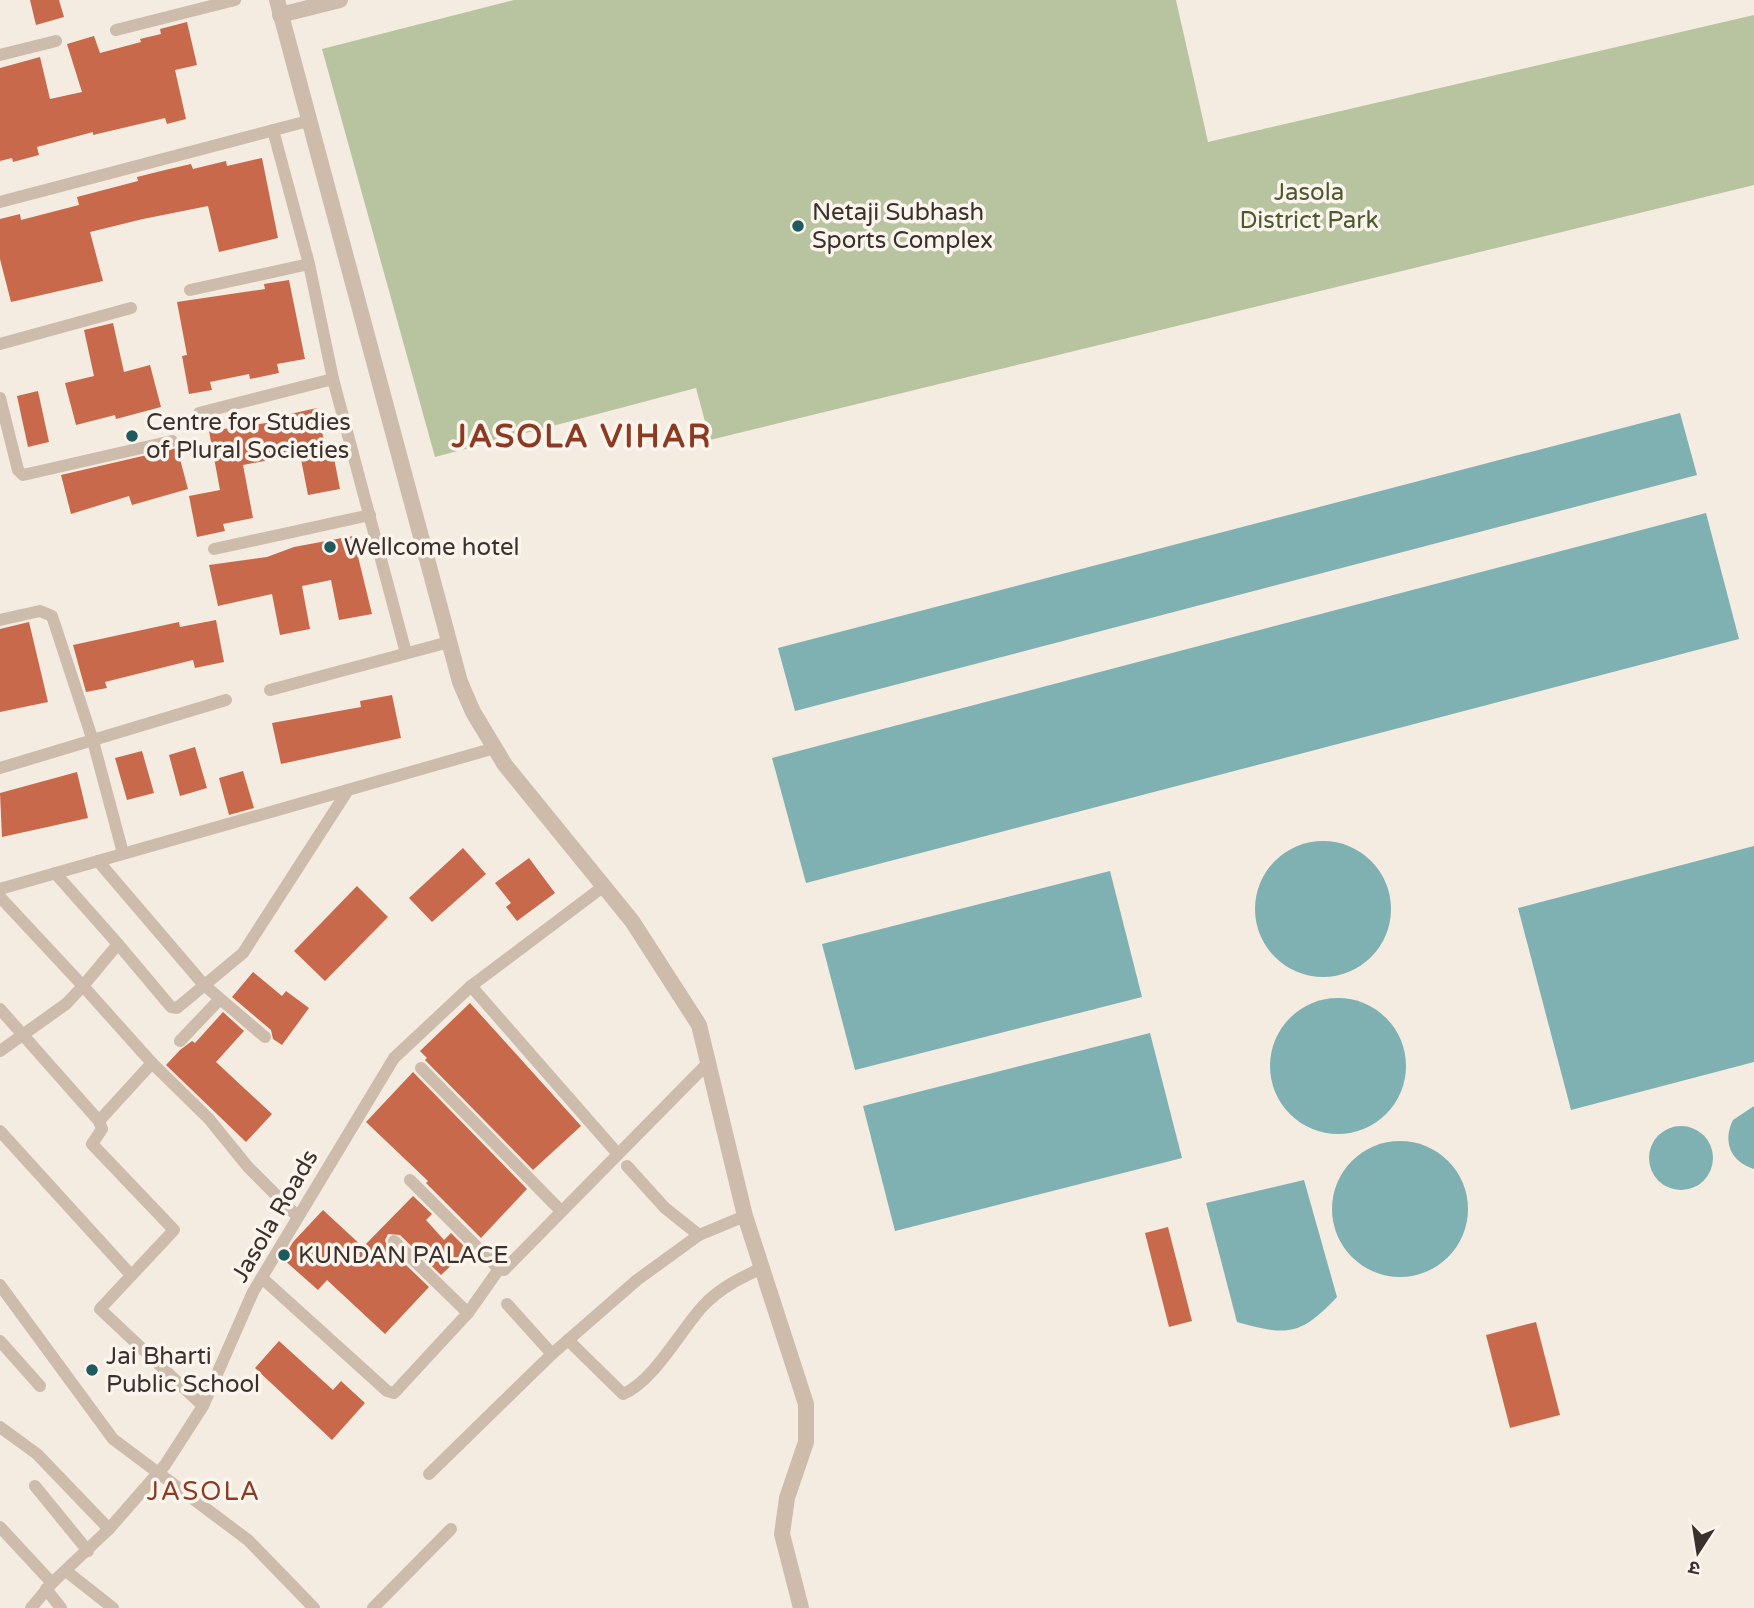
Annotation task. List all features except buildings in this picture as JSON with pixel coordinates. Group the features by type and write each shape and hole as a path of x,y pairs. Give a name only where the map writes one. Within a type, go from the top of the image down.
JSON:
{"street":[{"path":"116,30 234,0"},
{"path":"340,0 279,7 460,682 495,748 632,921 698,1025 746,1216 806,1404 806,1442 787,1498 782,1534 801,1608"},
{"path":"0,55 56,41"},
{"path":"0,202 309,121"},
{"path":"273,131 309,264 333,379 406,653"},
{"path":"190,290 309,264"},
{"path":"0,344 131,308"},
{"path":"200,413 333,379"},
{"path":"0,398 18,470 23,475 172,441"},
{"path":"214,549 370,515"},
{"path":"0,620 40,611 52,616 93,741 123,853"},
{"path":"270,690 449,642"},
{"path":"0,768 226,700"},
{"path":"0,889 495,748"},
{"path":"55,873 174,1009 243,953 348,790"},
{"path":"98,861 204,985 265,1037"},
{"name":"Jasola Roads","path":"31,1608 49,1586 109,1529 158,1474 203,1406 262,1278 394,1058 471,986 604,886"},
{"path":"0,897 152,1063 209,1119 248,1167 298,1217"},
{"path":"0,1051 66,1004 118,944"},
{"path":"471,986 617,1153"},
{"path":"180,1041 219,1000"},
{"path":"0,1009 99,1121 102,1129 92,1144 174,1230 173,1235 101,1307 101,1312 203,1406"},
{"path":"262,1278 390,1392 398,1390 468,1313 499,1269 509,1268 617,1153 709,1062"},
{"path":"99,1121 152,1063"},
{"path":"421,1068 561,1211"},
{"path":"0,1131 131,1275"},
{"path":"627,1166 665,1208 699,1236"},
{"path":"410,1180 499,1269"},
{"path":"429,1475 552,1353 637,1280 699,1236 746,1216"},
{"path":"394,1241 468,1313"},
{"path":"568,1340 623,1394 645,1378 704,1305 727,1285 762,1268"},
{"path":"0,1285 113,1439 248,1540 314,1608"},
{"path":"507,1304 552,1353"},
{"path":"0,1341 40,1387"},
{"path":"0,1427 37,1454 109,1529"},
{"path":"35,1486 88,1551"},
{"path":"0,1527 49,1586 61,1608"},
{"path":"373,1608 451,1529"},
{"path":"66,1571 113,1608"}],"green space":[{"name":"Netaji Subhash Sports Complex","path":"514,0 1176,0 1208,142 1754,15 1754,185 710,440 696,388 435,457 322,49"}],"water":[{"path":"1680,413 1697,475 795,711 778,648"},
{"path":"1706,513 1739,639 806,883 772,758"},
{"path":"1323,841 1349,846 1371,861 1386,883 1391,909 1386,935 1371,957 1349,972 1323,977 1297,972 1275,957 1260,935 1255,909 1260,883 1275,861 1297,846"},
{"path":"1754,846 1754,1062 1571,1110 1518,908"},
{"path":"1110,871 1142,997 855,1070 822,944"},
{"path":"1338,998 1364,1003 1386,1018 1401,1040 1406,1066 1401,1092 1386,1114 1364,1129 1338,1134 1312,1129 1290,1114 1275,1092 1270,1066 1275,1040 1290,1018 1312,1003"},
{"path":"1150,1033 1182,1158 895,1231 863,1106"},
{"path":"1754,1106 1754,1169 1734,1156 1728,1136 1733,1120"},
{"path":"1675,1126 1687,1126 1704,1135 1711,1146 1711,1170 1704,1181 1687,1190 1675,1190 1663,1185 1654,1176 1649,1164 1649,1152 1654,1140 1663,1131"},
{"path":"1400,1141 1426,1146 1448,1161 1463,1183 1468,1209 1463,1235 1448,1257 1426,1272 1400,1277 1374,1272 1352,1257 1337,1235 1332,1209 1337,1183 1352,1161 1374,1146"},
{"path":"1304,1180 1337,1297 1313,1319 1292,1329 1281,1331 1237,1322 1206,1203"}],"place":[{"name":"Netaji Subhash Sports Complex","path":"798,226"},
{"name":"Centre for Studies of Plural Societies","path":"132,436"},
{"name":"Wellcome hotel","path":"330,547"},
{"name":"KUNDAN PALACE","path":"284,1255"},
{"name":"Jai Bharti Public School","path":"92,1370"}],"district":[{"name":"JASOLA VIHAR","path":"582,437"},
{"name":"JASOLA","path":"204,1491"}],"park label":[{"name":"Jasola District Park","path":"1309,206"}]}
